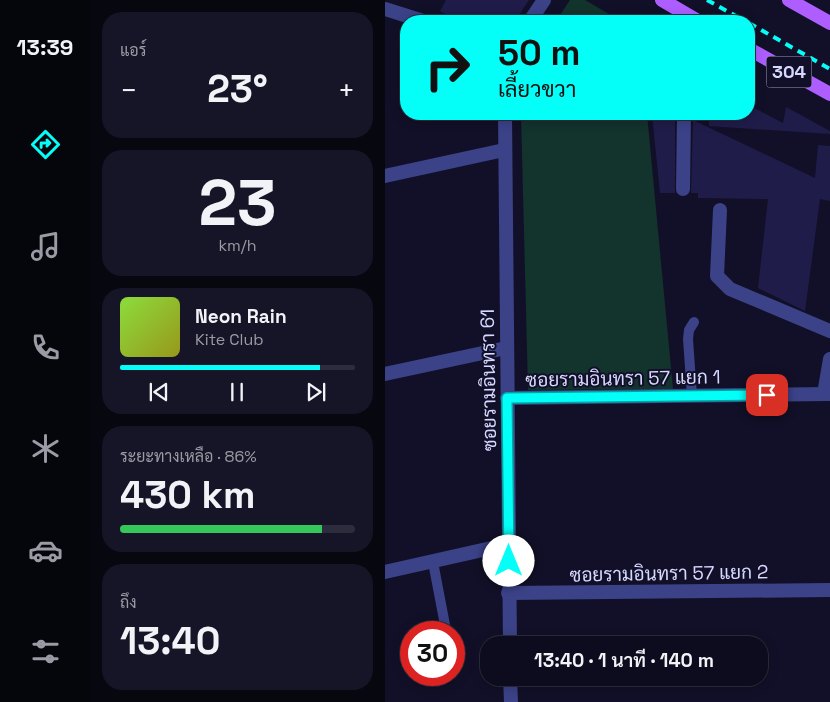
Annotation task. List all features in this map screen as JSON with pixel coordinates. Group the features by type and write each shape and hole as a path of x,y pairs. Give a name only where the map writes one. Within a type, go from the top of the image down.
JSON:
{"main road":[{"path":"662,0 688,15"},
{"path":"789,0 830,23"},
{"name":"304","path":"755,52 830,94"}],"street":[{"path":"534,15 544,0"},
{"path":"385,9 404,15"},
{"name":"ซอยรามอินทรา 61","path":"505,120 510,636"},
{"path":"683,189 684,120"},
{"path":"385,176 504,150"},
{"path":"720,210 717,276 729,289 830,331"},
{"path":"385,374 506,348"},
{"path":"827,394 830,359"},
{"name":"ซอยรามอินทรา 57 แยก 1","path":"507,398 827,394"},
{"path":"385,572 509,544"},
{"name":"ซอยรามอินทรา 57 แยก 2","path":"509,593 830,590"},
{"path":"510,686 511,702"}],"lane":[{"path":"692,396 688,339 689,330 694,322"},
{"path":"433,562 444,621"}],"green space":[{"path":"570,0 585,0 611,15 560,15"},
{"path":"521,120 648,120 673,389 528,390"}],"building":[{"path":"446,0 529,0 519,15 447,15 440,11"},
{"path":"786,107 830,131 830,134 709,126 709,120 755,120 755,108 783,123"},
{"path":"653,120 675,120 675,193 660,193"},
{"path":"693,120 815,178 818,145 830,146 830,201 820,199 805,311 758,288 768,199 698,198 698,193 691,193"}],"railway":[{"path":"707,0 734,15"},
{"path":"755,26 830,69"}],"route":[{"path":"509,561 507,398 767,395"}]}
